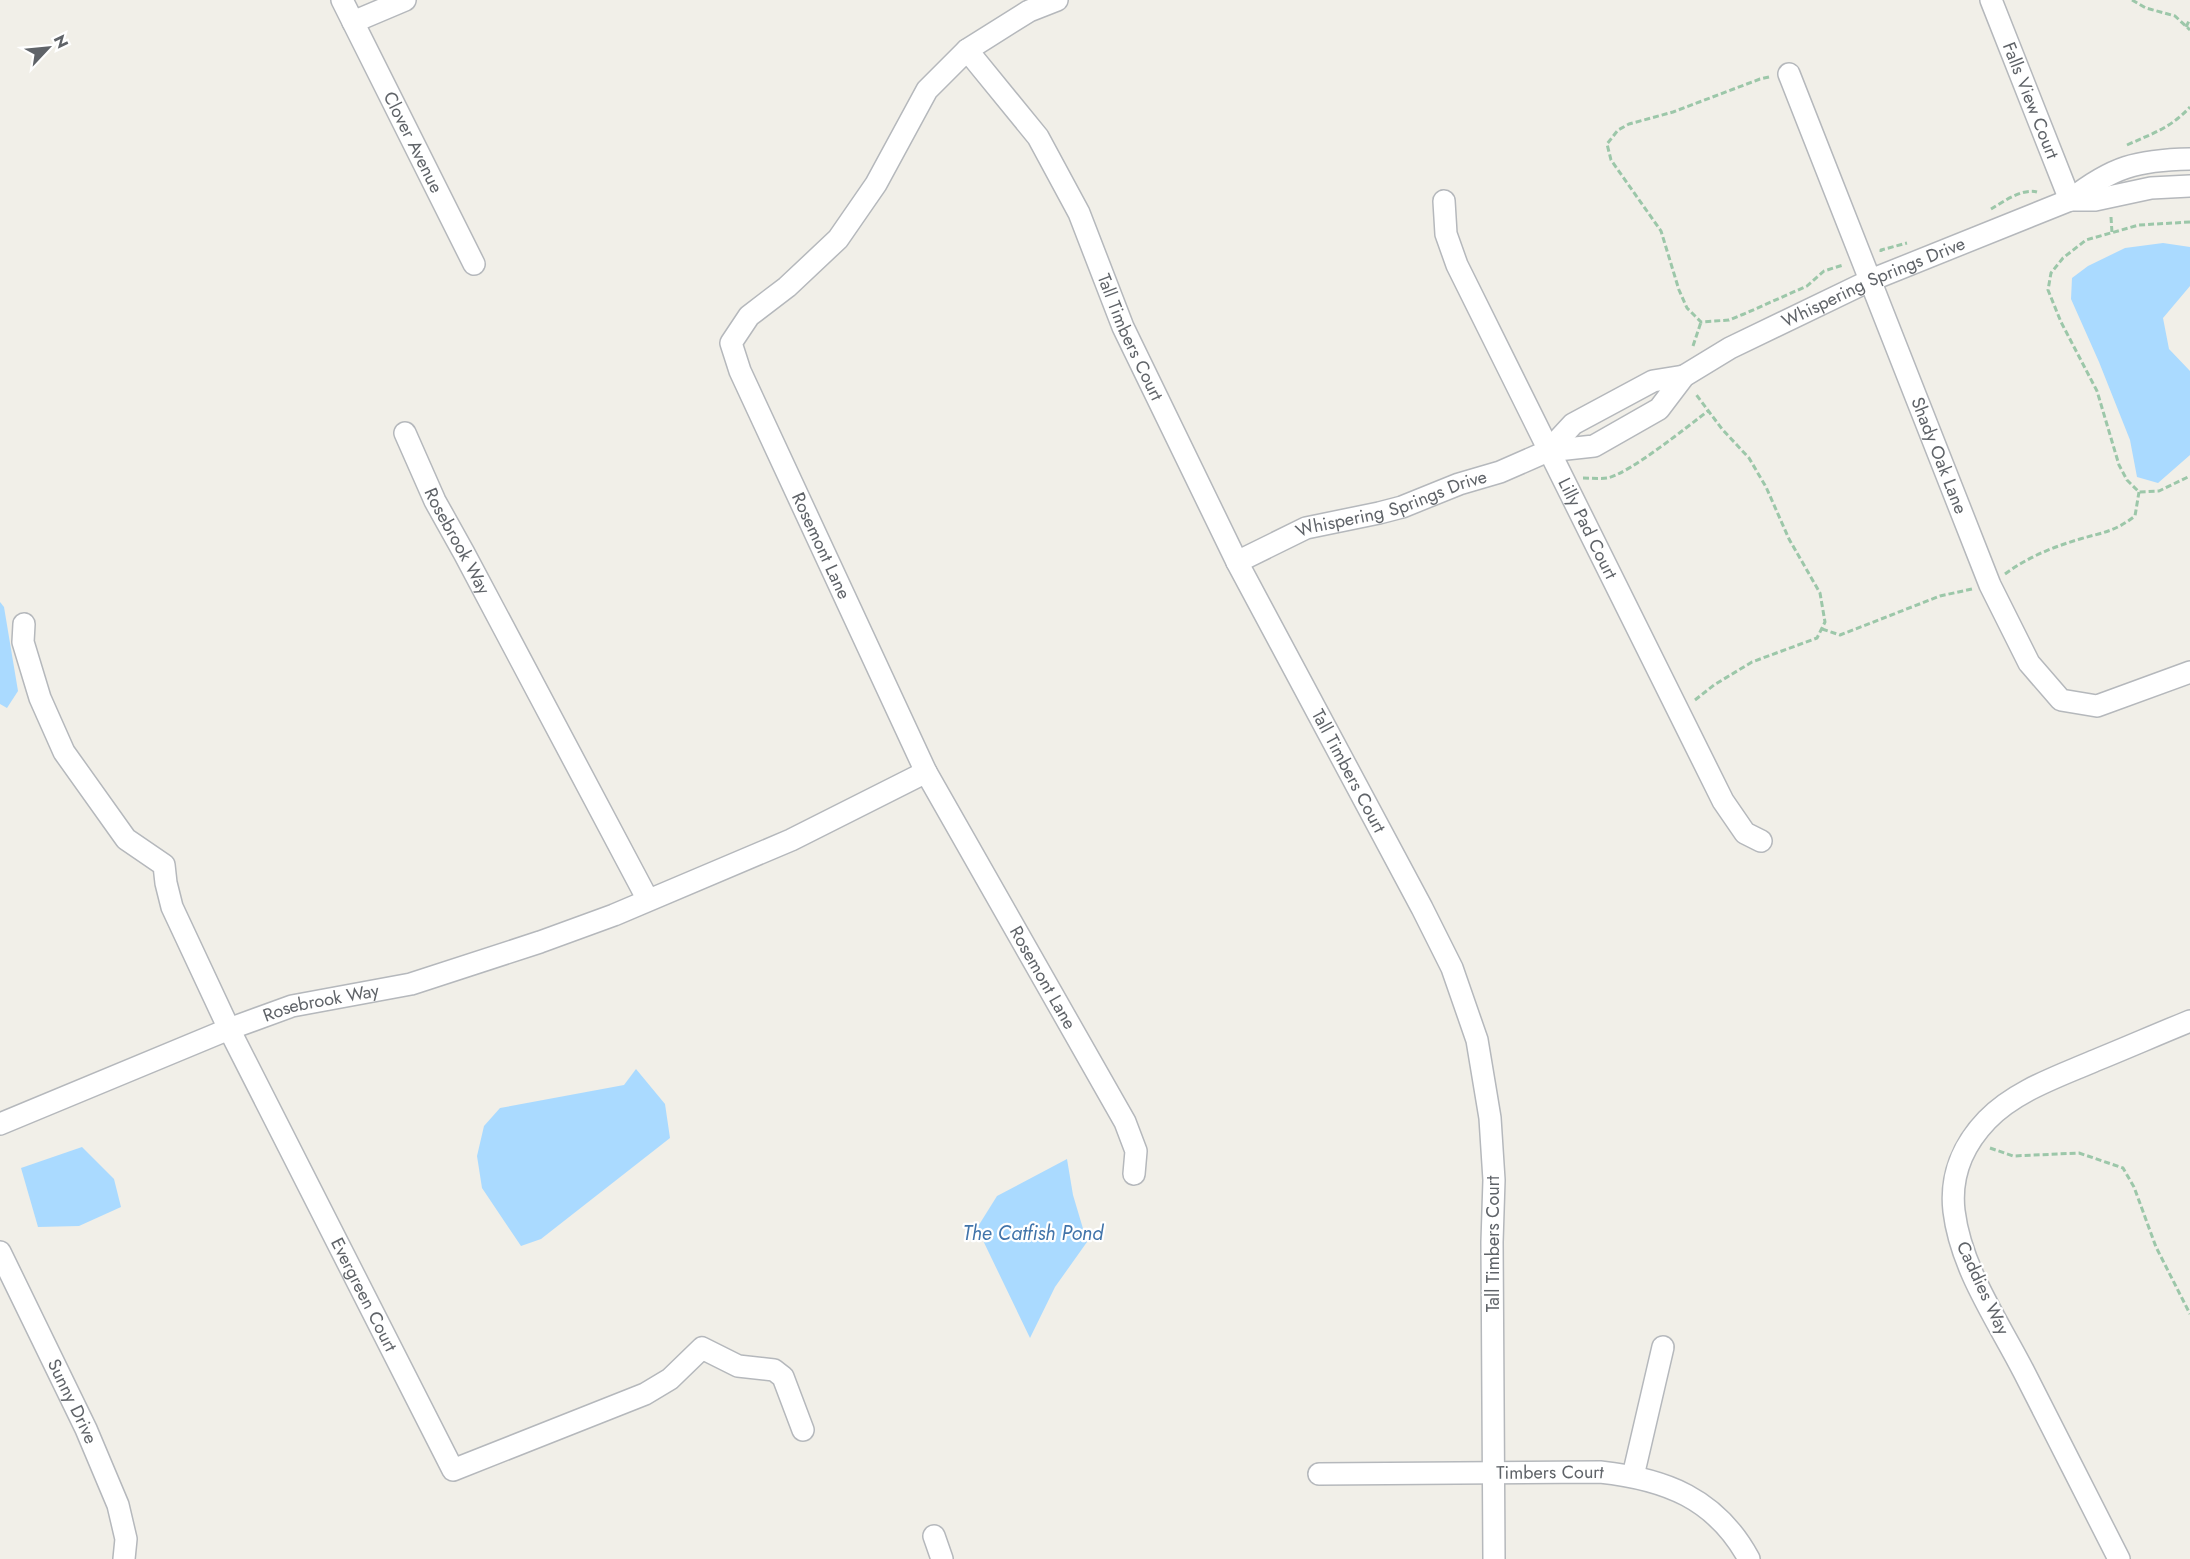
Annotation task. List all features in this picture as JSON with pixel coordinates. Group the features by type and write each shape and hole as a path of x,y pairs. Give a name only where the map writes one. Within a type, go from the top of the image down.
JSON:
{"street":[{"name":"Clover Avenue","path":"342,0 474,264"},
{"path":"353,22 405,0"},
{"name":"Rosemont Lane","path":"1058,0 1029,11 967,50 927,90 876,184 838,239 786,287 749,316 731,343 740,371 926,772 1125,1122 1136,1150 1134,1174"},
{"name":"Falls View Court","path":"1991,0 2070,200"},
{"name":"Tall Timbers Court","path":"967,50 1038,137 1079,213 1123,327 1237,562 1422,908 1452,969 1477,1040 1490,1118 1494,1180 1492,1242 1494,1559"},
{"name":"Shady Oak Lane","path":"1789,74 1990,585 2029,663 2061,700 2097,706 2190,672"},
{"name":"Whispering Springs Drive","path":"1237,562 1306,528 1402,507 1459,484 1500,472 1548,451 1594,446 1659,409 1684,376 1730,348 1871,280 2070,200 2093,182 2113,171 2140,163 2190,159"},
{"name":"Whispering Springs Drive","path":"2070,200 2095,200 2151,188 2190,186"},
{"name":"Lilly Pad Court","path":"1444,201 1446,234 1457,265 1548,451 1723,801 1745,833 1761,841"},
{"name":"Whispering Springs Drive","path":"1548,451 1573,424 1653,381 1684,376"},
{"name":"Rosebrook Way","path":"405,434 435,501 648,900"},
{"name":"Evergreen Court","path":"24,624 23,642 40,698 64,752 126,839 164,865 172,906 229,1029 453,1470 645,1394 670,1379 702,1348 738,1366 774,1370 783,1377 803,1430"},
{"name":"Rosebrook Way","path":"0,1124 229,1029 292,1006 411,984 540,942 791,840 926,772"},
{"name":"Caddies Way","path":"2119,1559 1978,1286 1958,1235 1953,1209 1954,1181 1962,1155 1986,1122 2018,1096 2190,1021"},
{"name":"Sunny Drive","path":"0,1251 86,1429 117,1505 126,1539 124,1559"},
{"path":"1633,1476 1664,1347"},
{"name":"Timbers Court","path":"1319,1474 1600,1472 1633,1476 1680,1491 1704,1505 1725,1523 1749,1559"},
{"path":"934,1536 942,1559"}],"path":[{"path":"2132,0 2146,8 2175,16 2190,30"},
{"path":"2186,27 2190,19"},
{"path":"1789,74 1760,78 1673,112 1624,127 1618,130 1607,144 1611,160 1661,231 1678,290 1688,308 1701,322 1729,320 1807,286 1824,271 1842,264 1871,280 1881,250 1912,241"},
{"path":"2119,149 2159,132 2181,117 2190,107"},
{"path":"1989,210 2009,198 2030,190 2040,193"},
{"path":"2190,222 2139,225 2086,240 2063,258 2050,273 2048,290 2061,322 2097,391 2120,465 2127,480 2139,492 2159,491 2190,476"},
{"path":"1679,712 1752,662 1817,638 1825,622 1820,593 1789,539 1766,486 1749,458 1708,411 1684,376"},
{"path":"1579,478 1608,478 1624,470 1677,435 1708,411"},
{"path":"1962,1155 1989,1148 2013,1156 2079,1153 2123,1168 2134,1187 2156,1247 2190,1314"}],"water":[{"path":"2163,243 2190,247 2190,286 2163,318 2169,349 2190,371 2190,455 2158,483 2137,477 2130,440 2071,299 2072,278 2088,266 2125,248"},
{"path":"0,602 4,607 18,691 7,708 0,704"},
{"path":"636,1069 665,1104 670,1138 541,1239 521,1246 482,1188 477,1156 484,1126 500,1108 624,1085"},
{"path":"82,1147 114,1179 121,1207 79,1226 38,1227 21,1168"},
{"name":"The Catfish Pond","path":"1067,1159 1073,1195 1087,1242 1055,1287 1030,1338 977,1228 997,1196"}]}
